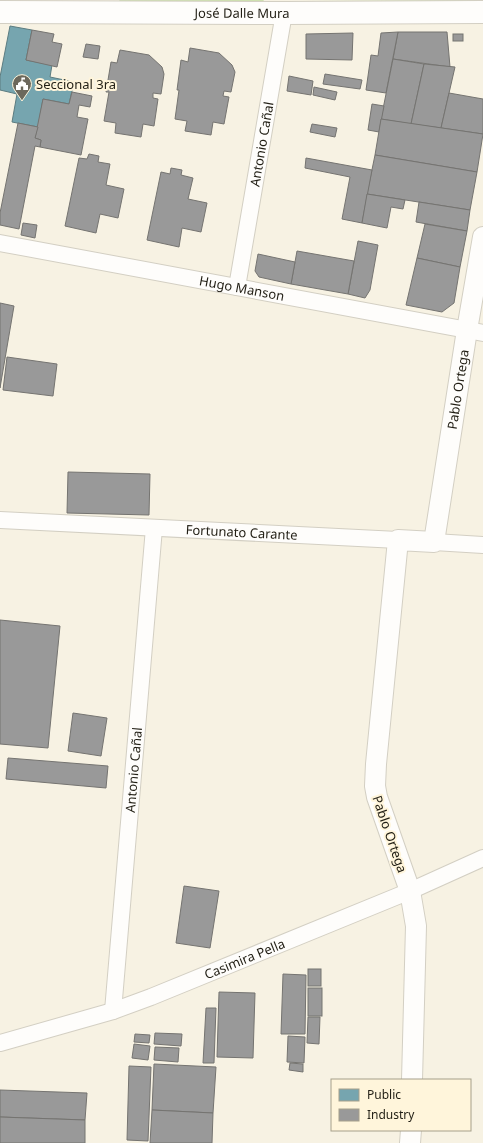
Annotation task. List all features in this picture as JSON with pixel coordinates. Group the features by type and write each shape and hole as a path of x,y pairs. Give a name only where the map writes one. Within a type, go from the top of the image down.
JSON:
{"main road":[{"name":"José Dalle Mura","path":"0,13 112,6 286,7 483,12"}],"street":[{"path":"0,13 3,0"},
{"name":"Antonio Cañal","path":"236,287 286,7"},
{"name":"Pablo Ortega","path":"434,542 475,332 483,237"},
{"name":"Hugo Manson","path":"0,243 475,332"},
{"name":"Fortunato Carante","path":"0,520 483,545"},
{"name":"Antonio Cañal","path":"113,1011 154,528"},
{"name":"Pablo Ortega","path":"398,540 375,786 377,797 410,891 416,926 412,1079"},
{"name":"Casimira Pella","path":"0,1043 113,1011 221,970 410,891 483,858"},
{"path":"410,1143 411,1131"}],"green space":[{"path":"119,0 264,0 260,6 123,5"},
{"path":"483,0 483,5 307,5 301,1"}],"building: Public":[{"path":"10,26 32,30 26,60 52,65 50,77 74,82 69,104 43,99 38,127 12,122 17,94 0,90 0,77"}],"building: Industry":[{"path":"32,30 54,34 52,42 62,44 57,67 26,60"},
{"path":"398,32 447,32 450,67 393,59"},
{"path":"398,32 386,93 366,90 371,55 378,56 381,33"},
{"path":"353,33 352,60 306,59 306,34"},
{"path":"453,34 463,34 463,41 453,41"},
{"path":"86,44 100,46 98,59 83,57"},
{"path":"190,48 219,53 232,65 235,72 231,92 224,91 223,96 229,97 224,124 213,122 211,135 185,131 187,121 175,119 181,60 188,62"},
{"path":"120,50 149,55 162,67 164,74 161,94 153,93 153,98 158,99 154,126 143,124 141,137 115,133 116,123 104,121 109,92 106,92 111,62 117,63"},
{"path":"393,59 424,64 411,124 381,119"},
{"path":"424,64 455,67 441,128 411,124"},
{"path":"325,74 362,80 360,89 323,84"},
{"path":"289,76 313,81 311,95 287,91"},
{"path":"314,87 337,92 335,100 313,95"},
{"path":"72,92 92,96 90,107 79,105 77,117 88,119 81,155 40,147 41,140 35,138 43,99 69,104"},
{"path":"449,93 483,99 483,134 441,128"},
{"path":"372,104 384,106 379,132 368,130"},
{"path":"381,119 483,134 477,172 375,155"},
{"path":"18,123 38,127 35,138 41,140 40,147 35,146 19,229 0,225 0,213"},
{"path":"312,124 337,128 335,137 310,132"},
{"path":"89,154 99,156 98,162 110,164 106,185 124,189 118,218 100,214 96,233 65,226 79,158 87,159"},
{"path":"375,155 477,172 470,210 367,194"},
{"path":"306,158 372,170 362,223 342,219 350,177 305,168"},
{"path":"171,168 182,170 181,175 193,178 188,199 207,203 201,232 182,228 179,247 147,240 161,172 170,174"},
{"path":"367,194 405,200 403,209 391,207 387,228 362,223"},
{"path":"419,202 470,210 467,231 416,222"},
{"path":"23,223 37,225 35,238 21,235"},
{"path":"425,224 467,231 460,267 417,258"},
{"path":"358,241 378,245 370,290 365,298 348,294"},
{"path":"297,251 354,261 348,294 291,284"},
{"path":"258,254 295,262 291,284 259,277 255,271"},
{"path":"417,258 460,267 454,303 442,312 406,305"},
{"path":"0,303 14,306 0,388"},
{"path":"7,357 57,364 53,396 3,390"},
{"path":"68,472 150,474 149,515 67,513"},
{"path":"0,620 60,626 48,748 0,744"},
{"path":"73,713 107,718 101,756 68,751"},
{"path":"8,758 108,766 106,788 6,779"},
{"path":"184,886 219,891 210,948 176,943"},
{"path":"308,969 321,969 321,986 308,986"},
{"path":"283,974 306,975 305,1034 281,1034"},
{"path":"308,988 322,988 322,1016 308,1016"},
{"path":"219,992 255,993 253,1058 217,1057"},
{"path":"206,1008 216,1008 214,1063 203,1063"},
{"path":"308,1017 320,1017 319,1044 307,1043"},
{"path":"155,1033 182,1034 181,1046 154,1044"},
{"path":"135,1034 150,1035 149,1043 134,1042"},
{"path":"288,1036 305,1037 304,1063 287,1062"},
{"path":"134,1044 150,1046 148,1060 132,1058"},
{"path":"155,1047 179,1048 178,1062 154,1060"},
{"path":"290,1063 303,1064 303,1072 289,1070"},
{"path":"154,1064 216,1067 213,1113 152,1110"},
{"path":"129,1066 151,1067 148,1141 127,1140"},
{"path":"0,1090 87,1093 85,1120 0,1117"},
{"path":"152,1110 213,1113 212,1143 150,1143"},
{"path":"0,1117 85,1120 85,1143 0,1143"}],"place":[{"name":"Seccional 3ra","path":"22,101"}]}
